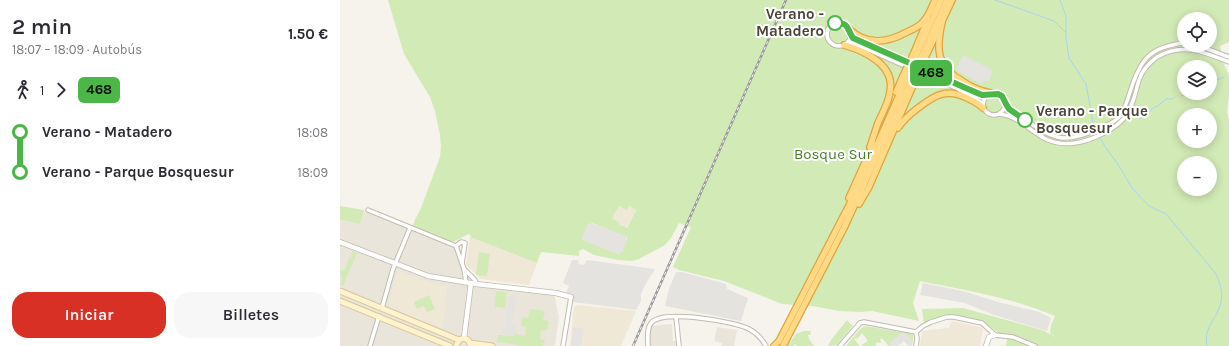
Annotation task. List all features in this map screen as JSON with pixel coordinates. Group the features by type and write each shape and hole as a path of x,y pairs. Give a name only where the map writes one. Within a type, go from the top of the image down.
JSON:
{"highway":[{"path":"850,32 867,40 883,42 892,40 923,22 936,0"},
{"path":"919,57 936,0"},
{"path":"844,228 919,57 941,0"},
{"path":"774,346 779,341 858,188 946,0"},
{"path":"919,57 942,22 952,0"},
{"path":"942,22 938,50 940,59 945,68 953,76 969,86 989,94"},
{"path":"846,44 877,60 884,66 888,73 890,82 891,90 863,166"},
{"path":"815,271 863,166 909,78"},
{"path":"783,346 844,228 869,186 892,136 909,78"},
{"path":"892,136 906,118 938,95 951,93 957,94 977,102 982,106"}],"main road":[{"path":"340,291 462,339 470,344 492,346"},
{"path":"340,300 450,346"},
{"path":"456,346 462,339"}],"street":[{"path":"1006,104 1004,111 1000,114 993,116 988,115 978,100 958,90 864,48 846,44 837,46 832,45 828,41 826,34 828,29 837,23 844,24 853,38 866,44 982,95 998,94 1002,96 1006,104 1014,112 1042,131 1053,137 1069,139 1081,136 1118,118 1123,111 1135,77 1145,60 1162,47 1177,44"},
{"path":"846,44 850,32"},
{"path":"1000,114 1011,117 1039,136 1053,142 1067,144 1083,141 1109,130 1120,123 1128,113 1144,70 1149,63 1165,52 1179,49 1193,49 1229,62"},
{"path":"1216,52 1229,57"},
{"path":"982,106 984,98 989,94"},
{"path":"368,210 456,246"},
{"path":"382,308 396,263 410,228"},
{"path":"340,242 428,276 471,283 556,293 571,298 563,346"},
{"path":"456,246 461,242 465,243 462,264"},
{"path":"456,246 464,269 471,283"},
{"path":"462,339 471,283 475,280 464,269"},
{"path":"370,346 380,316"},
{"path":"648,346 648,330 651,323 658,319 676,317 700,318 745,327 754,332 766,346"},
{"path":"676,317 680,346"},
{"path":"916,332 931,322 947,317 954,317 982,323 995,335"},
{"path":"840,346 860,323 864,322 916,332"},
{"path":"916,332 918,338 916,346"},
{"path":"986,346 989,337 995,335 1013,337 1036,346"}],"shaded area":[{"path":"963,55 993,70 989,81 979,83 957,70"},
{"path":"619,206 629,206 636,210 626,228 612,218"},
{"path":"340,207 366,212 457,249 470,281 554,294 559,317 555,346 340,346"},
{"path":"591,223 625,236 627,241 622,252 617,254 581,239 588,224"},
{"path":"470,237 537,263 529,285 481,279 466,265"},
{"path":"572,260 578,260 579,264 584,265 587,260 655,269 645,285 641,294 641,301 636,310 573,302 573,294 566,293 569,286 563,283"},
{"path":"398,271 447,286 443,329 391,308 388,303"},
{"path":"676,272 682,272 726,284 727,289 748,298 741,321 665,306 669,289"},
{"path":"923,283 963,291 998,302 1039,312 1051,318 1047,331 994,315 965,303 920,295"},
{"path":"509,295 517,297 511,324 517,325 515,335 500,333 501,329 505,329 506,324 504,323"},
{"path":"578,305 636,311 621,346 570,346 574,307"},
{"path":"952,321 983,328 980,346 920,346 922,331 949,328"},
{"path":"672,324 673,341 678,341 678,346 650,346 648,326"},
{"path":"572,327 584,329 581,346 571,346"},
{"path":"717,327 737,330 734,346 722,346 722,343 714,341"},
{"path":"900,334 906,334 913,342 912,346 908,346 904,341 898,346 891,346 889,343"}],"green space":[{"name":"Bosque Sur","path":"388,0 1229,0 1229,42 1220,46 1224,64 1229,76 1227,112 1229,120 1229,346 1006,346 1007,339 1012,336 998,333 989,326 970,318 949,315 924,323 922,309 963,308 1042,330 1058,338 1050,333 1051,325 1055,316 1006,299 920,281 913,303 919,321 872,311 839,311 812,306 782,304 724,281 679,270 673,267 691,227 679,223 671,238 665,245 639,259 632,261 594,255 583,249 579,251 579,256 541,252 537,263 470,237 471,236 468,234 453,242 413,227 440,157 440,135 435,111 430,97 404,54","holes":["619,206 627,210 629,206 636,210 627,228 612,218","592,223 626,237 627,239 619,254 582,239"]},
{"path":"340,206 364,210 360,224 340,219"},
{"path":"352,251 357,253 343,286 340,285 342,279 340,270 345,270"},
{"path":"479,252 490,254 487,276 476,275"},
{"path":"496,291 507,293 505,308 495,307"},
{"path":"429,295 435,309 427,312 424,306 417,309 414,302"},
{"path":"530,309 545,311 543,320 549,321 547,330 541,330 540,339 545,340 544,343 539,343 544,344 543,346 526,346 497,342 498,335 515,336 515,334 525,336 526,327 521,326 522,317 528,318"},
{"path":"847,320 853,326 837,345 828,346 831,340"},
{"path":"865,326 913,334 913,342 906,334 889,343 891,346 887,346 888,345 882,338 880,340 881,342 875,344 876,346 861,346 868,341 862,333 858,338 854,339 860,346 846,346 859,330"},
{"path":"803,331 811,331 810,335 808,335 814,346 797,346 795,344 793,346 787,346 796,334"}],"waterway":[{"path":"995,0 1054,21 1066,33"},
{"path":"1060,0 1066,16 1066,38 1069,58 1086,84 1094,128"},
{"path":"1217,80 1224,77"},
{"path":"1140,119 1143,112 1150,112 1151,109 1166,99 1173,99 1175,97"},
{"path":"1096,131 1132,188 1149,206 1166,214 1216,274 1221,288 1222,298 1217,313 1207,333 1207,346"}],"railway":[{"path":"633,346 786,0"}],"bus line":[{"name":"468","path":"835,23 844,24 847,26 850,29 853,38 977,93 982,95 991,93 1002,96 1009,109 1025,120"}],"place":[{"name":"Verano - Matadero","path":"835,23"},
{"name":"Verano - Parque Bosquesur","path":"1025,120"}]}
